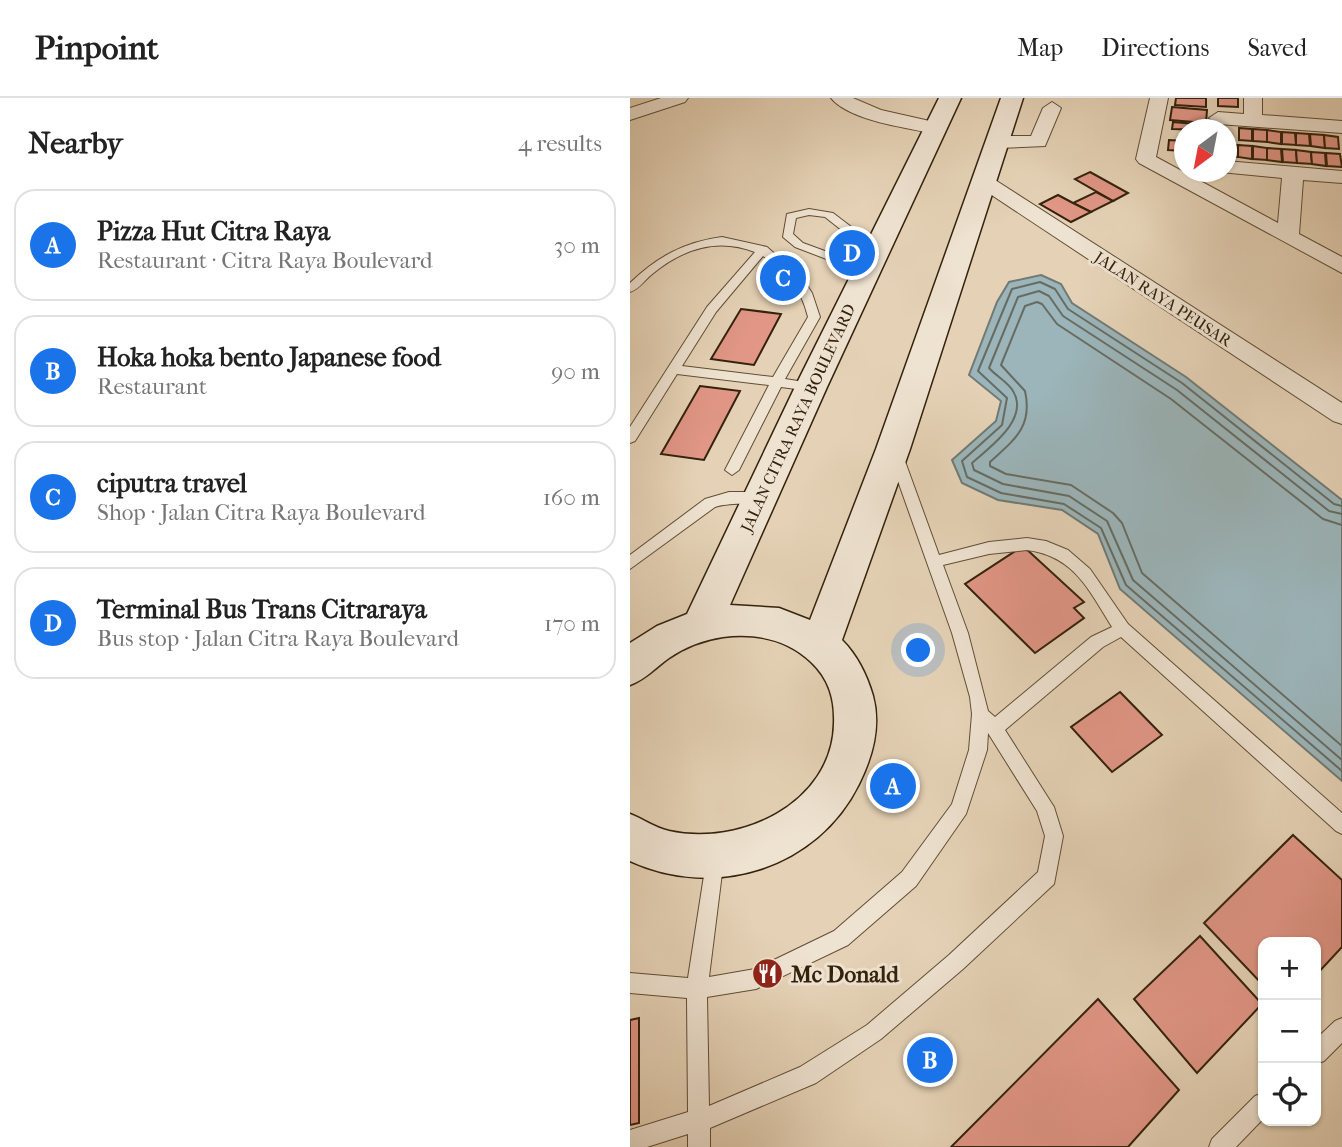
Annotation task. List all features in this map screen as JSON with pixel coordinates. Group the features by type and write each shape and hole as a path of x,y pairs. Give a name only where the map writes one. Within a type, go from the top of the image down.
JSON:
{"main road":[{"name":"JALAN CITRA RAYA BOULEVARD","path":"701,626 811,387 950,98"},
{"path":"821,643 893,449 1012,98"},
{"path":"630,668 665,641 701,626 744,619 786,625 821,643 843,669 856,701 856,738 842,776 815,811 777,839 733,855 686,858 644,846 630,836"}],"street":[{"path":"630,114 679,98"},
{"path":"840,98 853,107 875,114 936,128"},
{"path":"1146,159 1159,98"},
{"path":"1253,98 1253,120"},
{"path":"998,142 1038,142 1052,108"},
{"path":"1218,118 1342,127"},
{"path":"1146,159 1174,162"},
{"path":"1146,159 1342,266"},
{"path":"1237,168 1342,177"},
{"path":"1288,236 1293,172"},
{"name":"JALAN RAYA PEUSAR","path":"985,182 1342,415"}],"lane":[{"path":"835,258 847,244 850,231 832,215 813,209 791,216 786,235 799,245 867,271"},
{"path":"630,289 673,253 709,241 735,240 763,249 795,276 809,293 814,317 732,470"},
{"path":"630,438 711,310 763,249"},
{"path":"674,369 811,387"},
{"path":"630,1141 698,1122 808,1075 874,1032 956,962 1046,877 1054,836 1045,807 987,721 960,633 893,449"},
{"path":"630,563 710,503 729,497 761,498"},
{"path":"933,562 1025,542 1060,552 1078,566 1122,629 1342,825"},
{"path":"630,983 697,989 756,979 841,938 909,878 960,808 987,721 1097,642 1122,629"},
{"path":"699,1147 697,989 715,857"},
{"path":"1321,1048 1342,1028"},
{"path":"1220,1147 1258,1109"}],"water":[{"path":"1041,275 1061,284 1072,303 1186,377 1342,500 1342,781 1120,589 1098,534 1062,510 998,500 962,483 952,460 996,421 1001,401 969,375 997,302 1009,282"}],"building":[{"path":"1176,98 1206,98 1206,107 1175,105"},
{"path":"1218,98 1238,98 1238,107 1218,106"},
{"path":"1172,107 1207,110 1206,119 1170,120"},
{"path":"1239,128 1252,129 1252,141 1239,140"},
{"path":"1253,129 1267,130 1267,142 1253,141"},
{"path":"1267,130 1281,132 1281,144 1267,142"},
{"path":"1282,132 1295,133 1296,145 1282,144"},
{"path":"1296,133 1309,134 1310,146 1296,145"},
{"path":"1310,134 1324,135 1325,148 1311,146"},
{"path":"1324,135 1338,137 1339,149 1325,148"},
{"path":"1169,140 1174,140 1174,150 1168,150"},
{"path":"1238,145 1252,146 1252,159 1238,157"},
{"path":"1253,146 1267,148 1267,160 1253,159"},
{"path":"1267,148 1281,149 1282,162 1267,160"},
{"path":"1282,149 1296,150 1297,163 1283,162"},
{"path":"1296,150 1311,152 1312,164 1297,163"},
{"path":"1311,152 1325,153 1326,166 1312,164"},
{"path":"1326,153 1340,154 1342,167 1327,166"},
{"path":"1090,172 1128,193 1113,201 1075,179"},
{"path":"1096,192 1113,201 1091,212 1073,203"},
{"path":"1058,195 1091,212 1071,222 1040,204"},
{"path":"741,309 781,314 754,365 711,359"},
{"path":"700,386 740,391 704,460 661,454"},
{"path":"1023,546 1084,602 1074,608 1084,618 1035,653 965,584"},
{"path":"1120,692 1162,735 1112,772 1071,727"},
{"path":"1293,835 1342,880 1342,947 1321,970 1321,937 1258,937 1258,980 1204,923"},
{"path":"1200,936 1258,1000 1258,1008 1197,1073 1134,999"},
{"path":"1098,999 1179,1090 1128,1147 951,1147"},
{"path":"639,1018 639,1123 630,1125 630,1020"}],"place":[{"name":"Terminal Bus Trans Citraraya","path":"852,253"},
{"name":"ciputra travel","path":"783,278"},
{"name":"Pizza Hut Citra Raya","path":"893,786"},
{"name":"Mc Donald","path":"768,974"},
{"name":"Hoka hoka bento Japanese food","path":"930,1060"}]}
